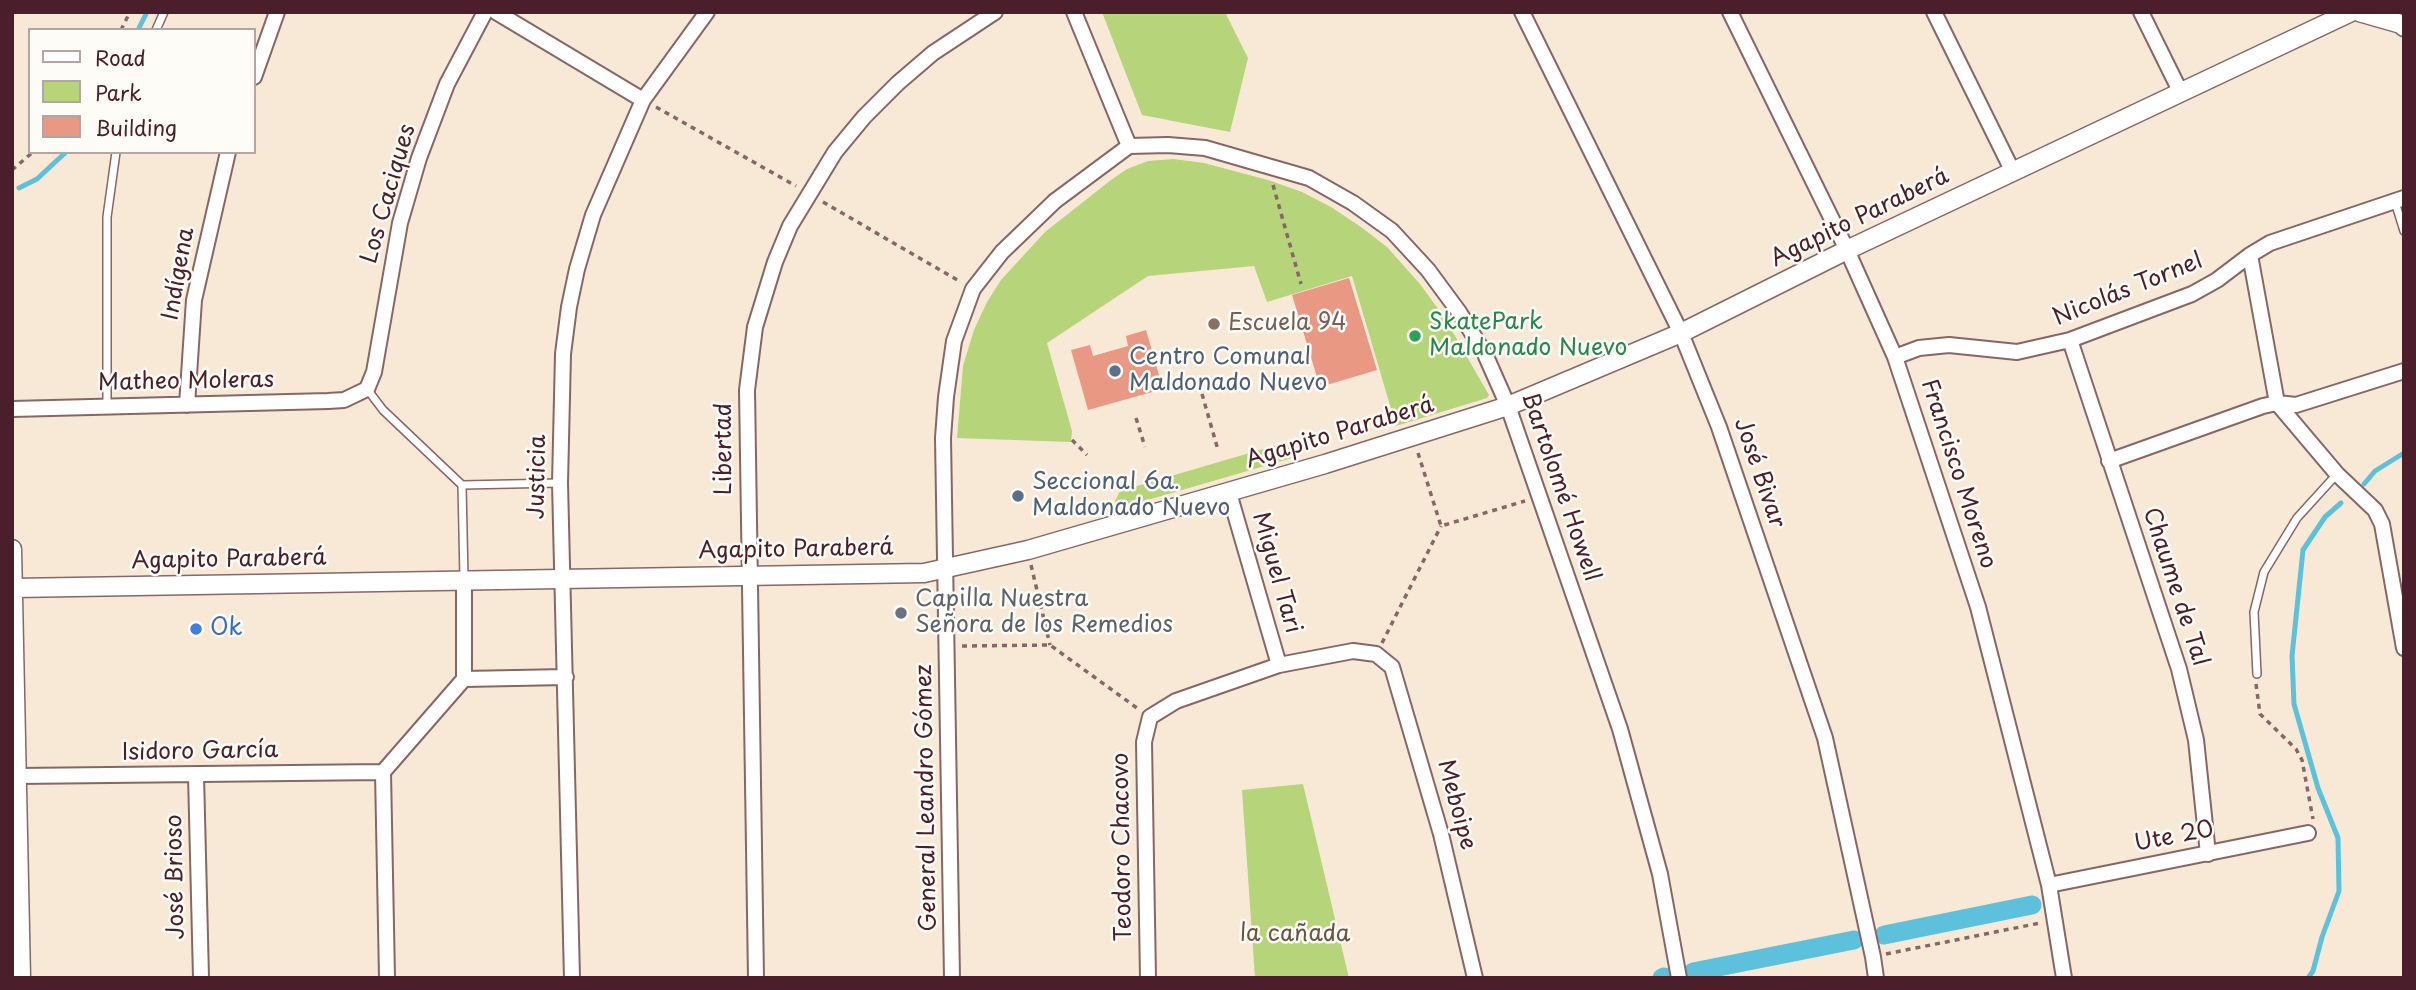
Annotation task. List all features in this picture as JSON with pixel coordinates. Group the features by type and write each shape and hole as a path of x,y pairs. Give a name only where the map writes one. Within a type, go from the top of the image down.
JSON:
{"street":[{"path":"256,71 277,12"},
{"name":"Los Caciques","path":"363,391 374,372 400,223 419,158 447,84 485,12"},
{"path":"496,12 643,100"},
{"name":"Justicia","path":"572,978 566,677 561,578 563,354 577,269 593,215 643,100 707,12"},
{"name":"Libertad","path":"756,978 747,390 750,358 763,297 790,226 835,152 864,117 898,83 933,53 995,12"},
{"path":"1073,12 1129,146"},
{"name":"José Bivar","path":"1522,12 1681,333 1723,439 1825,738 1874,957 1876,978"},
{"name":"Francisco Moreno","path":"1730,12 1847,250 1895,357 1978,607 2049,885 2064,978"},
{"path":"1934,12 2013,172"},
{"path":"2141,12 2181,93"},
{"name":"Agapito Paraberá","path":"13,588 924,573 1028,550 1413,438 1508,406 1681,333 1847,250 2351,12"},
{"path":"2359,12 2404,27"},
{"name":"Bartolomé Howell","path":"1129,146 1205,148 1309,178 1353,203 1392,231 1427,270 1486,354 1541,497 1620,729 1660,874 1679,978"},
{"name":"General Leandro Gómez","path":"952,978 943,438 954,341 973,289 1002,252 1055,201 1129,146"},
{"name":"Indígena","path":"187,405 194,300 228,154"},
{"name":"Nicolás Tornel","path":"1895,357 1919,348 1949,345 2017,352 2070,340 2192,294 2270,243 2399,199"},
{"path":"2250,255 2277,403 2337,474 2375,510 2382,524 2404,648"},
{"name":"Chaume de Tal","path":"2070,340 2179,669 2196,740 2208,854"},
{"path":"2109,461 2263,406 2277,403 2296,405 2404,371"},
{"name":"Matheo Moleras","path":"12,408 328,401 344,400 363,391"},
{"name":"Miguel Tari","path":"1229,493 1279,665"},
{"path":"12,549 21,978"},
{"path":"387,978 383,772 464,679 464,581"},
{"path":"1150,717 1176,701 1279,665 1353,651 1376,654"},
{"name":"Meboipe","path":"1376,654 1392,667 1441,834 1475,978"},
{"path":"464,679 566,677"},
{"name":"Teodoro Chacovo","path":"1148,978 1144,742 1150,717"},
{"name":"Isidoro García","path":"18,776 383,772"},
{"name":"José Brioso","path":"196,775 201,978"},
{"name":"Ute 20","path":"2049,885 2308,834"}],"lane":[{"path":"157,28 164,12"},
{"path":"107,407 107,217 116,154"},
{"path":"2399,199 2404,231"},
{"path":"363,391 463,485 560,483"},
{"path":"2257,674 2255,612 2264,572 2297,518 2337,474"},
{"path":"463,485 464,581"}],"path":[{"path":"122,28 130,12"},
{"path":"12,170 31,154"},
{"path":"1271,178 1301,284"},
{"path":"1202,394 1218,450"},
{"path":"1136,418 1145,447"},
{"path":"1376,654 1441,526 1413,438"},
{"path":"1072,440 1087,455"},
{"path":"1441,526 1541,497"},
{"path":"1028,550 1049,645"},
{"path":"947,646 1049,645 1150,717"},
{"path":"2257,674 2256,697 2260,714 2296,750 2302,760 2315,830 2308,834"},
{"path":"1874,957 2056,920"}],"green space":[{"path":"1102,12 1225,12 1248,58 1230,132 1142,115"},
{"path":"1174,159 1204,163 1302,192 1361,227 1387,247 1420,284 1444,317 1489,395 1487,398 1396,426 1352,276 1267,302 1254,266 1148,276 1047,343 1072,431 1071,442 957,438 963,366 974,330 1001,280 1045,232 1111,180 1127,169 1148,161"},
{"path":"1287,442 1292,458 1120,508 1115,501 1120,491"},
{"name":"la cañada","path":"1303,784 1349,978 1255,978 1242,790"}],"building":[{"path":"1349,278 1377,370 1320,387 1292,295"},
{"path":"1146,330 1163,389 1088,410 1071,350 1090,345 1093,356 1128,346 1126,336"}],"waterway":[{"path":"139,28 147,12"},
{"path":"19,188 37,179 64,154"},
{"path":"2364,484 2375,471 2404,453"},
{"path":"2308,978 2313,971 2339,891 2338,838 2318,788 2294,704 2292,656 2303,550 2325,517 2341,503"},
{"path":"1884,935 2032,905"},
{"path":"1693,972 1854,940"}],"place":[{"name":"Escuela 94","path":"1214,324"},
{"name":"SkatePark Maldonado Nuevo","path":"1415,336"},
{"name":"Centro Comunal Maldonado Nuevo","path":"1115,371"},
{"name":"Seccional 6a. Maldonado Nuevo","path":"1018,496"},
{"name":"Capilla Nuestra Señora de los Remedios","path":"901,613"},
{"name":"Ok","path":"196,629"}]}
